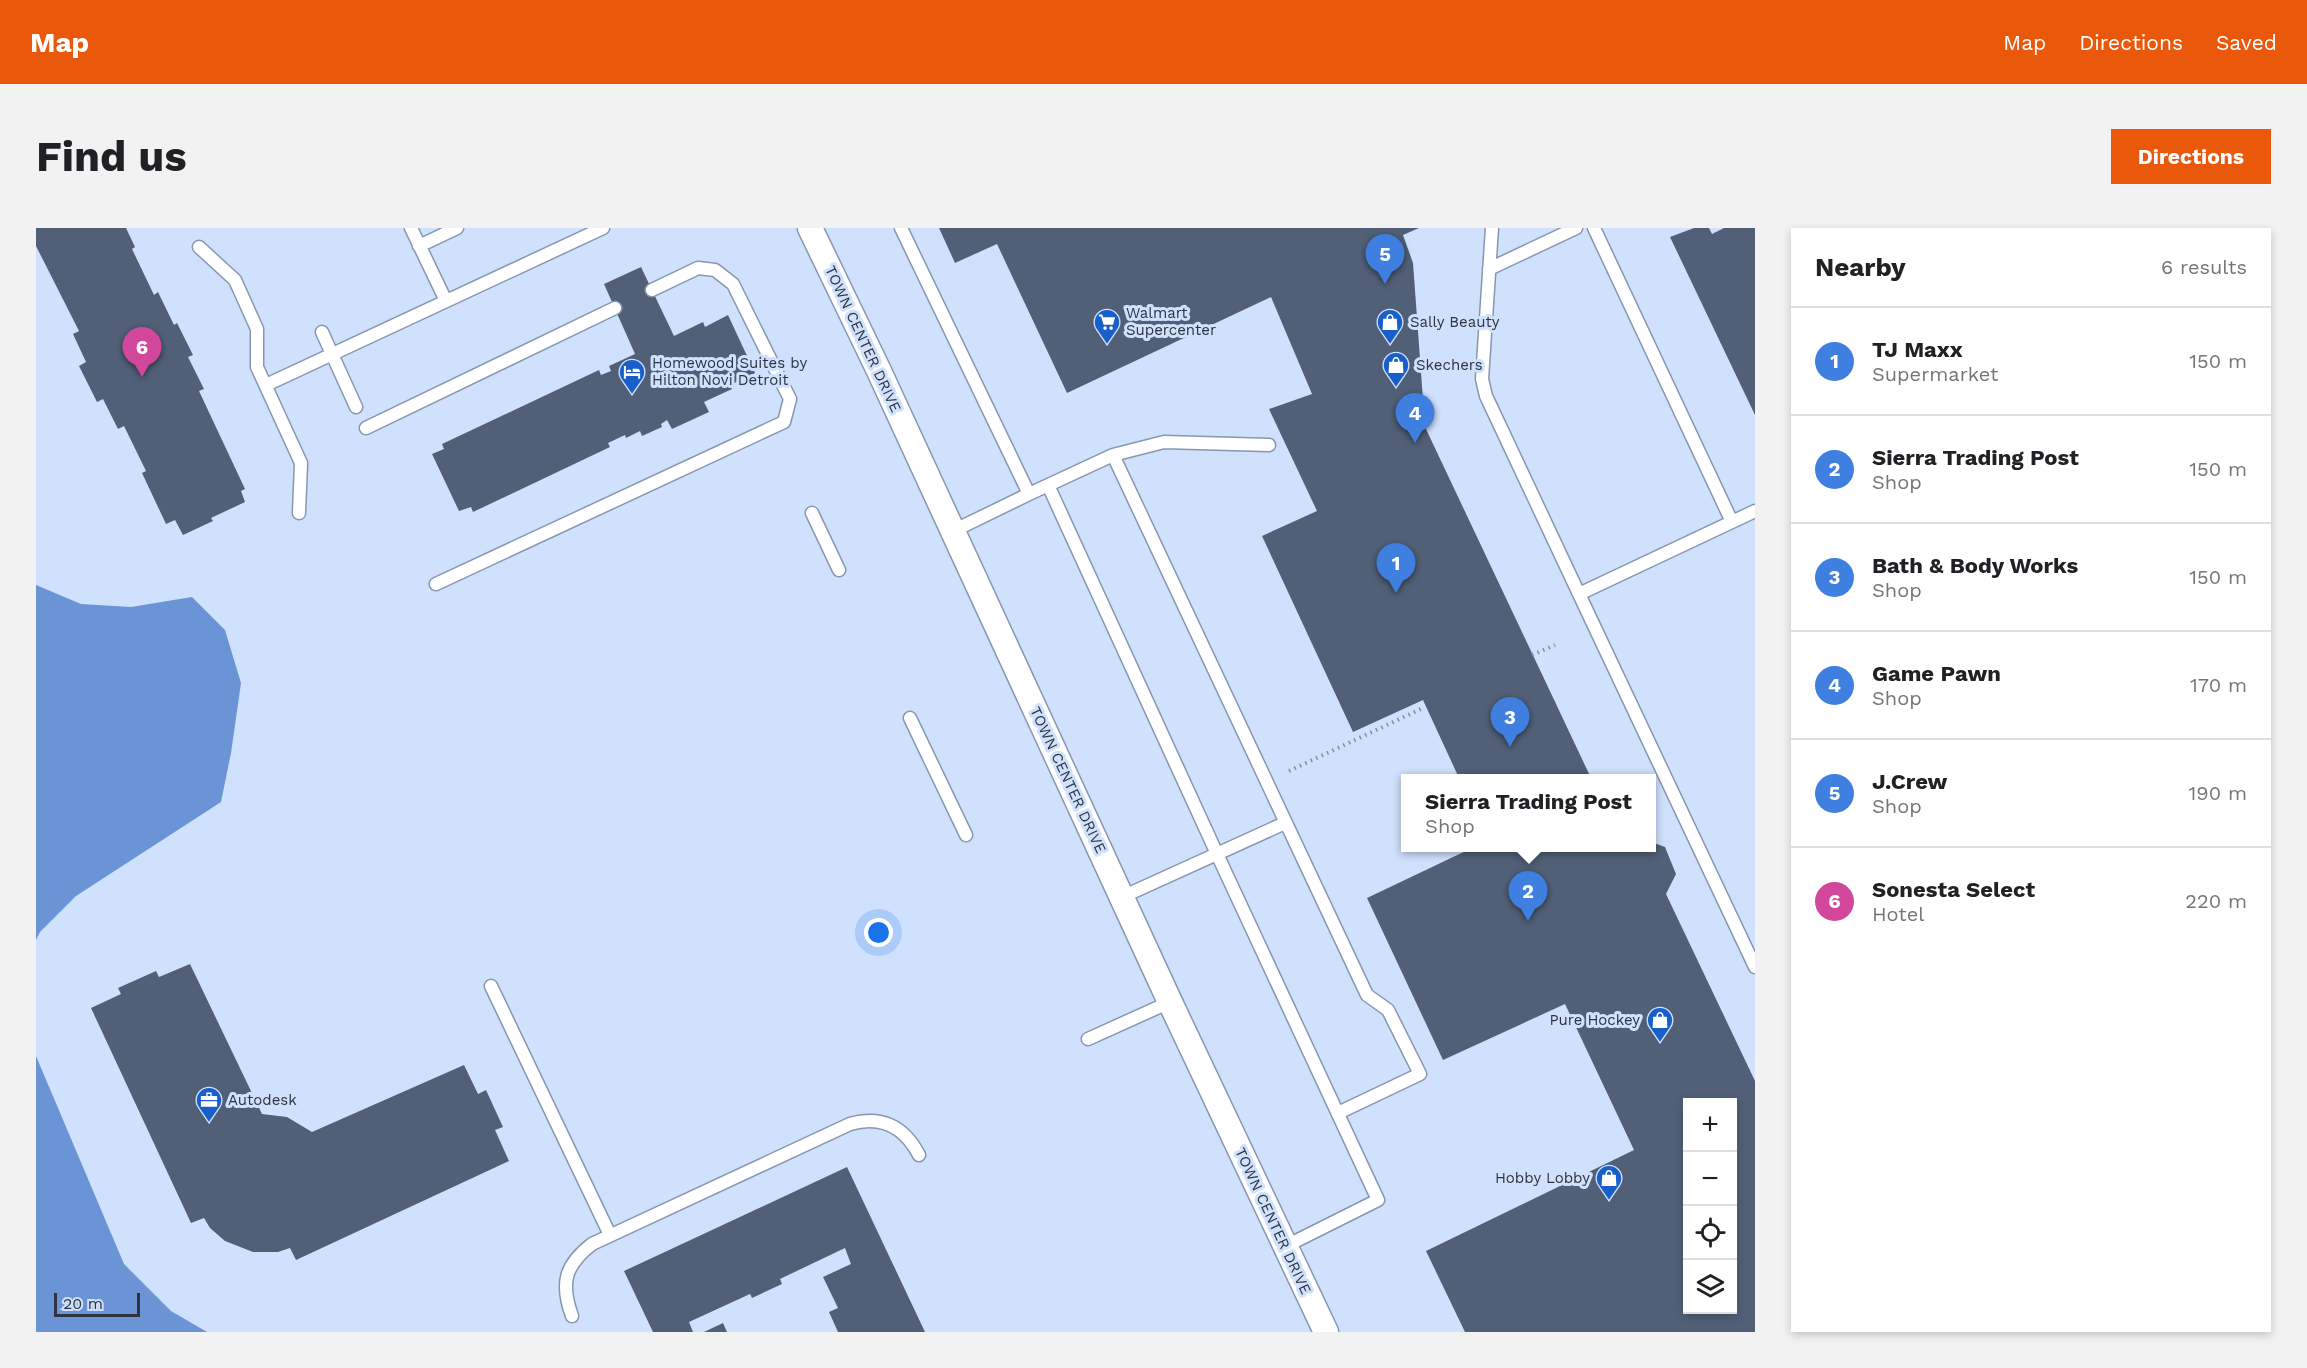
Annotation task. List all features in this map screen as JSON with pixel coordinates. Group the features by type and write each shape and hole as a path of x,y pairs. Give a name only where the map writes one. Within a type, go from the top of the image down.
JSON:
{"street":[{"name":"TOWN CENTER DRIVE","path":"810,228 953,531 1284,1247 1326,1332"}],"lane":[{"path":"411,228 446,301"},
{"path":"419,246 457,228"},
{"path":"266,385 603,228"},
{"path":"901,228 1029,494"},
{"path":"1492,228 1482,379 1486,396 1755,967"},
{"path":"1489,269 1576,228"},
{"path":"1594,228 1732,522"},
{"path":"199,247 235,280 257,329 257,367 301,463 299,513"},
{"path":"436,584 784,422 790,399 734,284 715,270 698,268 652,290"},
{"path":"366,428 615,308"},
{"path":"322,332 356,407"},
{"path":"953,531 1113,455 1164,442 1269,445"},
{"path":"1113,455 1367,995 1388,1010 1420,1074 1338,1113"},
{"path":"1048,485 1378,1200 1284,1247"},
{"path":"1579,594 1755,511"},
{"path":"812,513 839,570"},
{"path":"910,717 966,835"},
{"path":"1122,897 1285,823"},
{"path":"491,986 610,1235"},
{"path":"1088,1039 1170,1002"},
{"path":"572,1316 566,1286 568,1270 578,1255 592,1244 610,1235 850,1124 866,1120 883,1122 901,1130 914,1144 919,1155"}],"path":[{"path":"1532,655 1555,645"},
{"path":"1289,771 1423,708"}],"water":[{"path":"36,585 81,604 131,607 192,597 225,630 241,683 221,802 76,896 40,932 36,940"},
{"path":"36,1056 124,1264 171,1311 207,1332 36,1332"}],"building":[{"path":"36,228 126,228 135,247 132,249 154,295 158,292 174,325 177,323 193,355 188,357 204,389 199,391 245,489 241,491 245,502 211,518 213,521 183,535 175,520 166,524 142,473 146,471 124,426 118,429 103,399 97,402 79,366 86,362 73,334 79,331 36,246"},
{"path":"939,228 1419,228 1403,235 1413,263 1425,427 1589,774 1457,774 1423,700 1353,732 1262,536 1317,511 1269,409 1312,394 1271,297 1067,393 997,244 955,263"},
{"path":"1694,228 1709,228 1712,234 1724,228 1755,228 1755,415 1670,237"},
{"name":"Homewood Suites by Hilton Novi Detroit","path":"641,267 674,336 703,322 705,327 728,315 755,373 730,385 732,389 704,402 709,412 672,429 667,420 661,424 662,427 642,436 640,431 626,438 625,435 608,443 610,447 473,512 471,507 459,511 432,454 444,449 442,444 599,370 601,375 611,371 609,366 635,354 604,284"},
{"path":"1656,844 1665,847 1676,874 1666,894 1755,1081 1755,1332 1465,1332 1426,1251 1634,1150 1565,1004 1443,1060 1367,898 1464,852 1656,852"},
{"path":"190,964 262,1114 287,1117 312,1132 464,1065 478,1094 486,1090 503,1127 495,1130 509,1161 296,1260 290,1248 278,1252 253,1252 225,1241 210,1228 204,1218 191,1223 91,1008 121,994 118,988 156,971 159,977"},
{"path":"847,1167 925,1332 838,1332 829,1312 838,1308 823,1277 851,1264 845,1248 780,1279 782,1284 752,1298 750,1294 689,1322 693,1332 653,1332 624,1271"},
{"path":"723,1323 727,1332 704,1332"}],"place":[{"name":"J.Crew","path":"1385,284"},
{"name":"Walmart Supercenter","path":"1107,345"},
{"name":"Sally Beauty","path":"1390,345"},
{"name":"Sonesta Select","path":"142,377"},
{"name":"Skechers","path":"1396,388"},
{"name":"Homewood Suites by Hilton Novi Detroit","path":"632,395"},
{"name":"Game Pawn","path":"1415,443"},
{"name":"TJ Maxx","path":"1396,593"},
{"name":"Bath & Body Works","path":"1510,747"},
{"name":"Sierra Trading Post","path":"1528,921"},
{"name":"Pure Hockey","path":"1660,1043"},
{"name":"Autodesk","path":"209,1123"},
{"name":"Hobby Lobby","path":"1609,1201"}]}
